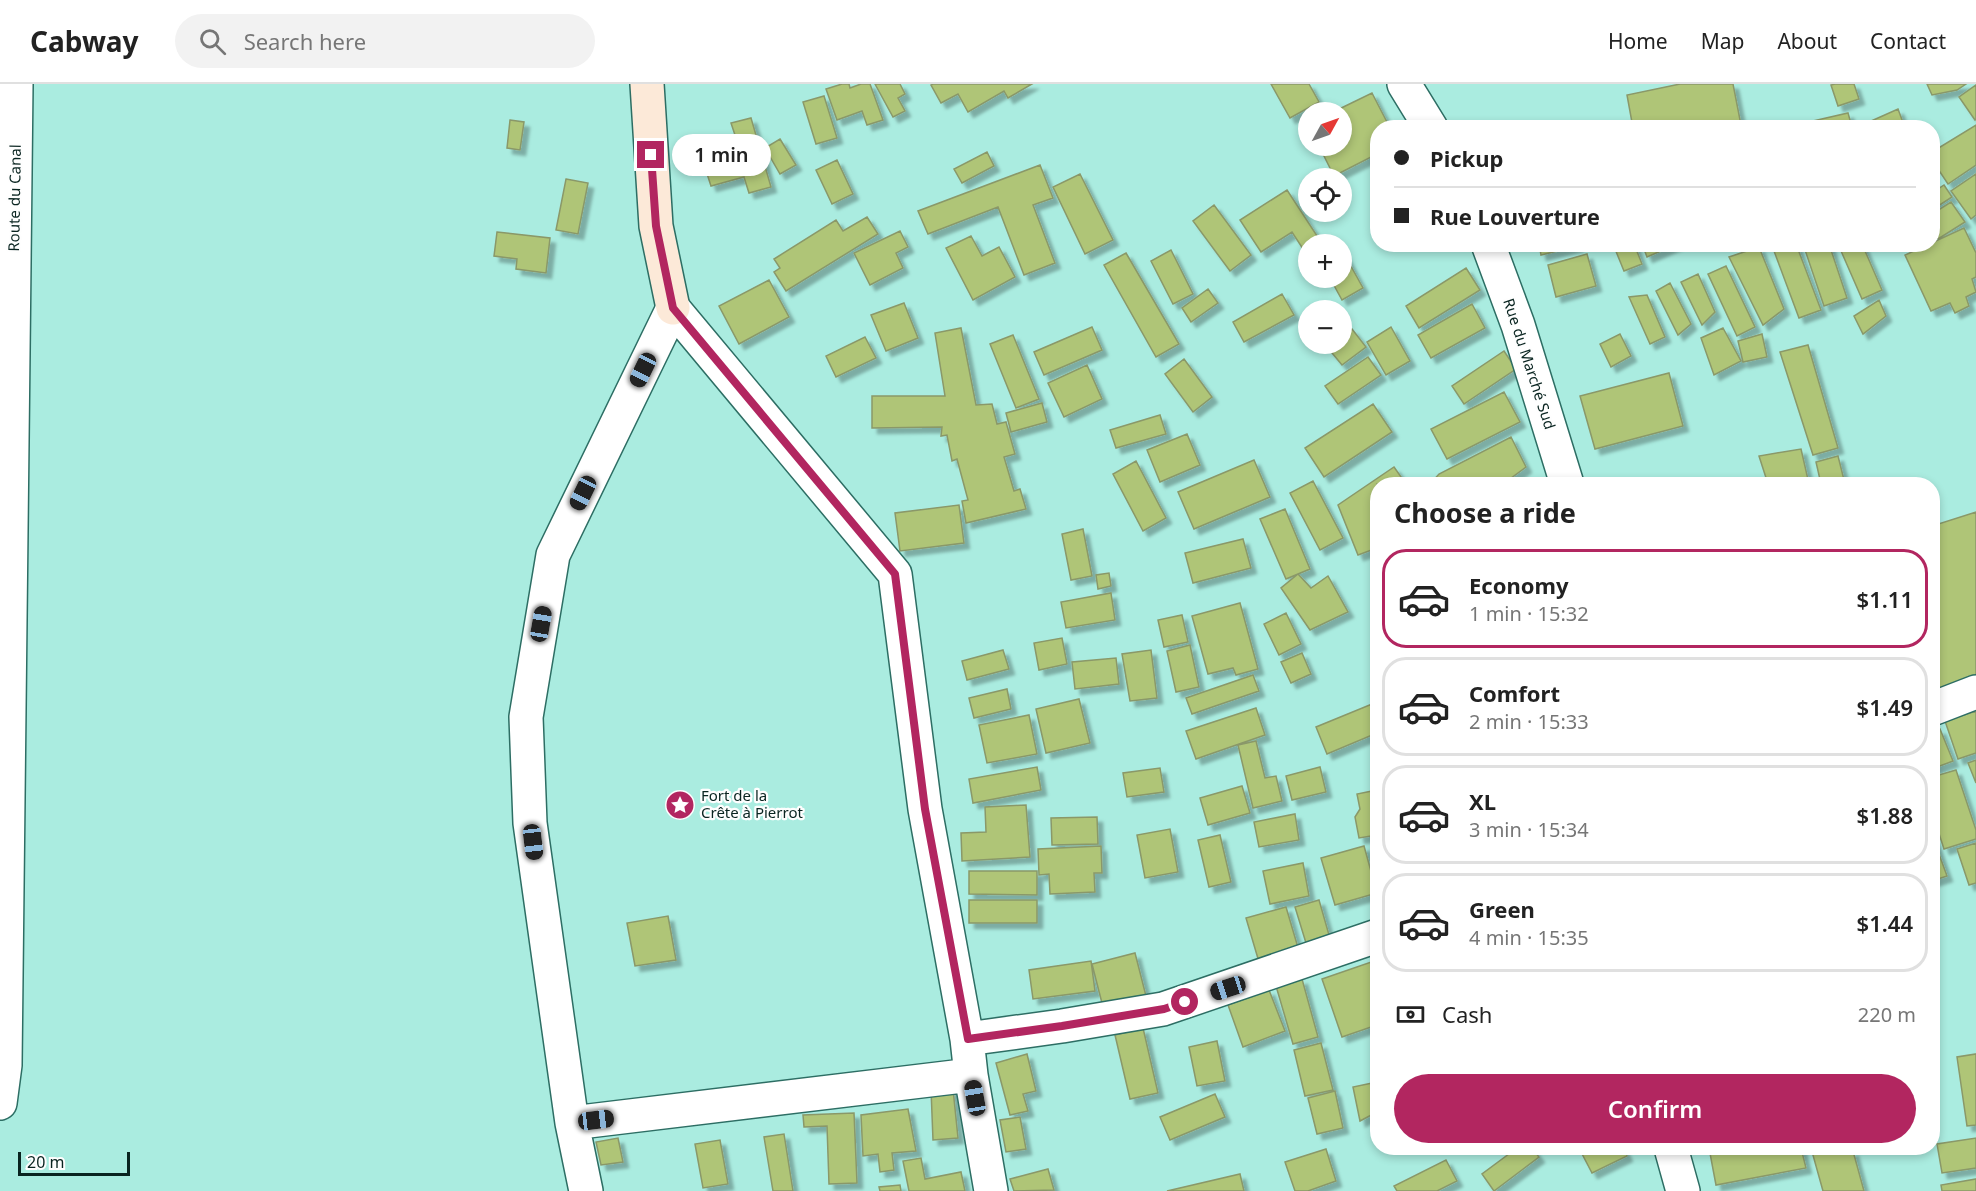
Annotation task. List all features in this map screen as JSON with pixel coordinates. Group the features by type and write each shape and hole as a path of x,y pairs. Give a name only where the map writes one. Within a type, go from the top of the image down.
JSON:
{"main road":[{"path":"647,84 656,226 673,308"}],"street":[{"name":"Route du Canal","path":"0,1103 5,1065 16,84"},
{"path":"1404,84 1426,120"},
{"name":"Rue du Marché Sud","path":"1491,252 1518,325 1565,477"},
{"path":"586,1191 572,1123 530,823 526,717 553,555 673,308 895,574 925,809 968,1039 971,1075 991,1191"},
{"path":"1940,706 1976,692"},
{"path":"968,1039 1164,1009 1370,938"},
{"path":"572,1123 971,1075"},
{"path":"1673,1155 1683,1191"}],"building":[{"path":"849,84 850,88 870,84 883,120 867,125 862,111 837,120 826,89"},
{"path":"875,84 900,84 905,94 898,98 905,111 893,117"},
{"path":"1032,84 1008,98 1004,91 968,112 958,94 941,103 931,85"},
{"path":"1271,84 1309,84 1319,102 1298,102 1298,114 1290,118"},
{"path":"1680,84 1733,84 1740,120 1632,120 1627,95"},
{"path":"1854,84 1859,99 1838,106 1831,85"},
{"path":"1927,84 1966,84 1957,90 1932,95"},
{"path":"1976,85 1976,119 1975,120 1959,97"},
{"path":"1372,93 1386,120 1370,120 1370,158 1350,168 1330,168 1324,156 1352,156 1352,103"},
{"path":"824,96 837,138 816,144 803,102"},
{"path":"1898,109 1902,120 1873,120"},
{"path":"1848,113 1850,120 1817,120"},
{"path":"751,118 771,187 749,193 744,177 711,186 699,149 736,138 731,123"},
{"path":"510,120 524,122 520,150 507,148"},
{"path":"1976,125 1976,165 1948,184 1940,172 1940,147"},
{"path":"780,139 796,165 780,174 765,148"},
{"path":"987,152 994,166 962,183 954,169"},
{"path":"837,160 853,194 832,204 816,170"},
{"path":"1040,165 1053,198 1033,205 1055,263 1024,275 998,207 928,234 918,211"},
{"path":"1080,174 1113,240 1085,254 1053,187"},
{"path":"1976,174 1976,215 1971,219 1951,191"},
{"path":"566,179 588,183 578,234 556,230"},
{"path":"1944,185 1952,197 1940,205 1940,188"},
{"path":"1287,190 1298,207 1298,222 1308,222 1316,234 1298,234 1298,241 1292,232 1261,252 1240,220"},
{"path":"1951,202 1965,222 1940,238 1940,209"},
{"path":"1214,205 1251,255 1230,271 1193,221"},
{"path":"867,217 878,234 786,291 774,272 780,268 774,259 836,220 843,231"},
{"path":"1964,228 1976,253 1976,277 1972,279 1976,292 1966,297 1969,306 1955,313 1950,303 1931,311 1905,255 1912,252 1940,252 1940,239"},
{"path":"900,231 908,247 896,253 903,268 870,285 854,253"},
{"path":"497,232 550,238 546,273 516,269 517,259 494,256"},
{"path":"971,236 982,256 999,247 1015,277 973,300 946,248"},
{"path":"1171,250 1193,294 1173,304 1151,261"},
{"path":"1616,252 1637,252 1642,264 1624,271"},
{"path":"1645,252 1659,252 1647,257"},
{"path":"1744,252 1761,252 1784,309 1763,325 1729,257"},
{"path":"1774,252 1799,252 1821,310 1799,318"},
{"path":"1806,252 1832,252 1847,298 1824,306"},
{"path":"1841,252 1865,252 1882,290 1862,299"},
{"path":"1126,253 1179,344 1156,357 1104,265"},
{"path":"1587,254 1596,286 1556,297 1548,265"},
{"path":"1726,266 1755,327 1737,336 1708,274"},
{"path":"1352,268 1363,288 1342,300 1335,288 1352,288"},
{"path":"1466,268 1480,290 1419,328 1406,306"},
{"path":"1698,274 1715,312 1702,325 1681,282"},
{"path":"769,280 789,317 739,344 719,306"},
{"path":"1670,283 1691,324 1678,335 1656,291"},
{"path":"1208,289 1218,303 1191,322 1182,308"},
{"path":"1282,294 1294,315 1244,342 1233,322"},
{"path":"1647,295 1665,337 1650,344 1629,297"},
{"path":"1879,300 1886,316 1863,334 1854,316"},
{"path":"904,303 918,338 886,351 871,315"},
{"path":"1472,304 1485,328 1431,358 1418,335"},
{"path":"1092,327 1102,350 1044,375 1034,352"},
{"path":"1391,327 1410,361 1386,375 1367,342"},
{"path":"961,328 976,405 992,404 997,424 1006,422 1015,454 1004,457 1014,491 1020,489 1026,509 966,523 962,501 968,500 957,459 952,461 947,435 941,436 942,427 872,428 872,396 945,396 935,333"},
{"path":"1723,328 1741,361 1714,375 1701,338"},
{"path":"1352,329 1366,347 1342,365 1333,354 1352,354"},
{"path":"1620,334 1631,356 1611,367 1600,344"},
{"path":"1762,334 1767,357 1743,362 1738,341"},
{"path":"1013,335 1039,399 1016,408 990,344"},
{"path":"865,337 876,358 836,377 826,356"},
{"path":"1808,345 1838,448 1813,455 1780,352"},
{"path":"1504,351 1516,369 1464,404 1452,386"},
{"path":"1368,357 1381,375 1338,404 1325,386"},
{"path":"1184,359 1212,397 1193,412 1165,374"},
{"path":"1087,365 1102,399 1064,417 1048,383"},
{"path":"1669,373 1683,426 1595,449 1580,396"},
{"path":"1504,392 1520,422 1447,459 1431,429"},
{"path":"1042,403 1047,422 1011,432 1006,413"},
{"path":"1373,404 1392,432 1324,477 1305,448"},
{"path":"1160,415 1166,434 1116,448 1110,430"},
{"path":"1187,434 1200,465 1160,482 1147,450"},
{"path":"1511,437 1526,467 1512,477 1436,477"},
{"path":"1801,449 1807,477 1766,477 1759,456"},
{"path":"1838,456 1843,477 1819,477 1816,462"},
{"path":"1254,460 1270,497 1194,529 1178,492"},
{"path":"1136,461 1166,518 1143,531 1113,474"},
{"path":"1394,467 1401,477 1379,477"},
{"path":"1313,481 1343,538 1320,550 1290,493"},
{"path":"1370,483 1370,551 1358,555 1338,505"},
{"path":"959,505 964,543 900,551 895,513"},
{"path":"1285,509 1310,569 1286,579 1260,519"},
{"path":"1976,512 1976,676 1940,689 1940,523"},
{"path":"1083,529 1092,576 1071,580 1062,534"},
{"path":"1243,539 1251,568 1193,583 1185,553"},
{"path":"1109,573 1111,586 1098,589 1096,575"},
{"path":"1298,574 1311,588 1328,576 1348,612 1310,630 1281,588"},
{"path":"1111,593 1115,620 1066,628 1061,602"},
{"path":"1240,603 1258,669 1236,675 1233,668 1208,674 1192,616"},
{"path":"1286,613 1301,644 1279,655 1264,624"},
{"path":"1182,615 1188,642 1164,647 1158,620"},
{"path":"1062,638 1067,664 1039,670 1034,643"},
{"path":"1190,645 1199,687 1176,692 1167,651"},
{"path":"1003,650 1009,669 967,680 962,661"},
{"path":"1151,650 1157,698 1130,701 1122,654"},
{"path":"1302,653 1311,674 1291,683 1281,662"},
{"path":"1116,658 1119,684 1075,689 1072,662"},
{"path":"1253,675 1259,691 1192,714 1186,698"},
{"path":"1007,689 1011,709 974,718 969,698"},
{"path":"1079,699 1090,743 1046,753 1036,709"},
{"path":"1370,705 1370,736 1327,754 1316,727"},
{"path":"1256,708 1265,735 1196,759 1186,731"},
{"path":"1976,711 1976,753 1958,759 1945,721"},
{"path":"1029,715 1037,754 987,763 979,725"},
{"path":"1940,729 1953,761 1940,766"},
{"path":"1256,741 1265,778 1276,776 1282,801 1253,808 1238,745"},
{"path":"1976,760 1976,783 1968,763"},
{"path":"1037,767 1041,790 973,803 969,779"},
{"path":"1320,767 1326,792 1292,800 1286,776"},
{"path":"1160,768 1164,792 1127,797 1123,773"},
{"path":"1956,770 1976,830 1976,839 1944,849 1940,837 1940,775"},
{"path":"1242,786 1250,813 1208,825 1200,798"},
{"path":"1370,791 1370,836 1359,838 1355,817 1360,809 1357,794"},
{"path":"1026,805 1030,857 962,861 961,833 986,832 985,807"},
{"path":"1295,814 1299,840 1259,847 1254,822"},
{"path":"1097,817 1098,844 1052,845 1051,818"},
{"path":"1170,829 1178,872 1145,878 1137,835"},
{"path":"1220,835 1231,882 1209,887 1198,840"},
{"path":"1976,843 1976,883 1969,885 1957,849"},
{"path":"1101,846 1102,873 1094,873 1095,892 1050,894 1049,874 1039,875 1038,849"},
{"path":"1364,846 1370,868 1370,895 1335,905 1321,858"},
{"path":"1940,857 1947,876 1940,878"},
{"path":"1303,863 1309,896 1270,904 1263,871"},
{"path":"969,871 1037,871 1037,895 969,894"},
{"path":"969,900 1037,900 1037,923 969,923"},
{"path":"1319,900 1329,935 1306,943 1295,907"},
{"path":"1286,907 1299,951 1259,962 1246,918"},
{"path":"668,916 676,960 635,966 627,923"},
{"path":"1135,953 1146,996 1103,1007 1092,964"},
{"path":"1091,961 1095,991 1033,999 1029,970"},
{"path":"1370,962 1370,1027 1342,1037 1322,979"},
{"path":"1302,979 1318,1037 1293,1044 1276,986"},
{"path":"1269,990 1285,1031 1243,1047 1228,1005"},
{"path":"1143,1028 1158,1093 1130,1099 1115,1035"},
{"path":"1217,1041 1225,1081 1197,1086 1189,1047"},
{"path":"1321,1043 1333,1090 1305,1096 1294,1050"},
{"path":"1027,1054 1036,1091 1023,1094 1028,1111 1010,1115 996,1063"},
{"path":"1976,1054 1976,1125 1967,1126 1957,1057"},
{"path":"1370,1083 1370,1116 1360,1121 1353,1087"},
{"path":"931,1089 953,1089 958,1138 933,1140"},
{"path":"1335,1091 1343,1128 1317,1134 1308,1098"},
{"path":"1215,1094 1225,1117 1170,1140 1160,1117"},
{"path":"908,1109 916,1151 892,1153 894,1170 880,1172 878,1154 863,1156 861,1115"},
{"path":"854,1113 857,1183 829,1184 827,1126 804,1127 803,1115"},
{"path":"1020,1117 1026,1149 1006,1152 1000,1120"},
{"path":"784,1134 793,1191 773,1191 764,1137"},
{"path":"618,1138 623,1162 601,1165 596,1142"},
{"path":"1976,1138 1976,1168 1942,1173 1939,1155 1940,1144"},
{"path":"720,1140 728,1184 703,1188 695,1144"},
{"path":"1326,1149 1336,1181 1308,1191 1295,1191 1285,1162"},
{"path":"1508,1155 1537,1155 1539,1157 1494,1191 1482,1174"},
{"path":"1583,1155 1626,1155 1627,1156 1592,1173"},
{"path":"1710,1155 1803,1155 1806,1168 1716,1185"},
{"path":"1813,1155 1854,1155 1864,1191 1823,1191"},
{"path":"921,1158 925,1179 961,1172 965,1191 909,1191 903,1161"},
{"path":"1446,1160 1457,1181 1437,1191 1397,1191 1394,1186"},
{"path":"1048,1169 1054,1190 1014,1191 1010,1179"},
{"path":"1240,1174 1244,1191 1167,1191"},
{"path":"1976,1179 1976,1191 1942,1191 1941,1185"},
{"path":"900,1185 901,1191 880,1191 879,1187"}],"place":[{"name":"Fort de la Crête à Pierrot","path":"680,805"}],"route":[{"path":"651,155 656,226 673,308 895,574 925,809 968,1039 1164,1009 1185,1002"}]}
